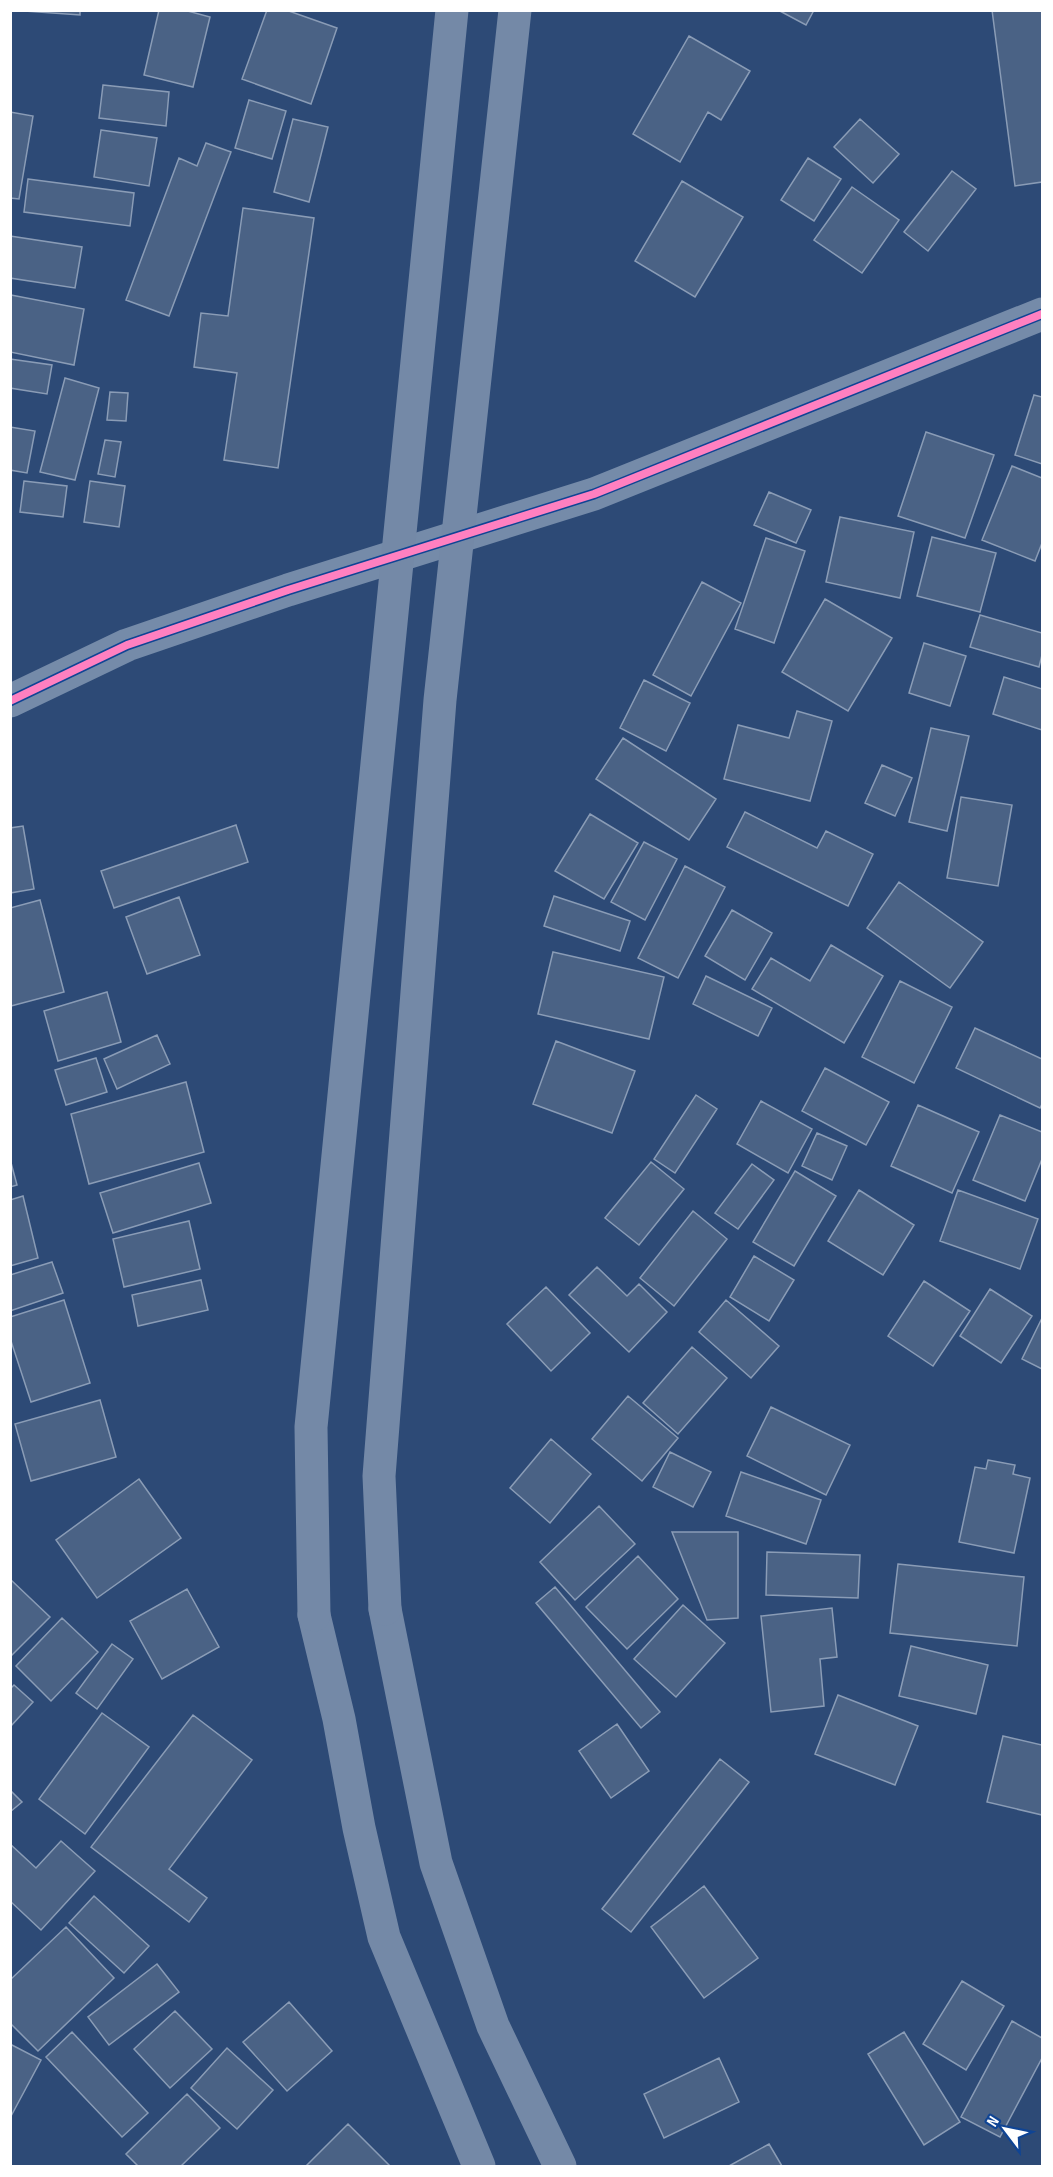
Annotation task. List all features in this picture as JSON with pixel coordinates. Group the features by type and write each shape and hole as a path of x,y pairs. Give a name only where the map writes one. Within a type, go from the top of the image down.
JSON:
{"main road":[{"path":"452,10 311,1427 314,1615 339,1719 359,1828 384,1937 479,2166"},
{"path":"515,10 439,712 379,1476 385,1609 436,1863 493,2025 560,2166"}],"street":[{"path":"10,700 127,645 288,590 594,494 1042,314"}],"building":[{"path":"10,10 80,10 80,15"},
{"path":"159,10 184,10 210,17 193,87 144,75"},
{"path":"267,10 286,10 337,28 311,104 242,79"},
{"path":"778,10 814,10 806,25"},
{"path":"992,10 1042,10 1042,182 1015,186"},
{"path":"689,36 750,71 721,120 708,112 680,162 633,134"},
{"path":"103,85 169,92 166,126 99,118"},
{"path":"249,100 286,111 272,159 235,148"},
{"path":"10,112 33,116 19,199 10,198"},
{"path":"293,119 328,127 309,202 274,192"},
{"path":"860,119 899,154 873,183 834,147"},
{"path":"101,130 157,138 149,186 94,177"},
{"path":"206,143 231,152 169,316 126,300 179,158 197,166"},
{"path":"808,158 841,179 814,221 781,200"},
{"path":"952,171 976,189 928,251 904,232"},
{"path":"28,179 134,193 130,226 24,212"},
{"path":"682,181 743,217 695,297 635,261"},
{"path":"852,187 899,220 862,273 814,240"},
{"path":"243,208 314,218 278,468 224,460 237,373 194,367 201,313 228,316"},
{"path":"10,236 82,247 75,288 10,278"},
{"path":"11,295 84,309 74,365 10,352"},
{"path":"10,359 52,365 47,394 10,388"},
{"path":"65,378 99,388 75,480 40,472"},
{"path":"110,392 128,393 126,421 107,420"},
{"path":"1034,395 1042,397 1042,464 1015,455"},
{"path":"10,427 35,431 27,473 10,470"},
{"path":"926,432 994,455 965,538 898,516"},
{"path":"105,440 121,442 115,477 98,474"},
{"path":"1012,466 1042,478 1042,543 1035,561 982,540"},
{"path":"24,481 67,486 63,517 20,512"},
{"path":"90,481 125,486 119,527 84,522"},
{"path":"769,492 811,510 796,543 754,525"},
{"path":"840,517 914,532 900,598 826,582"},
{"path":"932,537 996,553 980,612 917,596"},
{"path":"766,538 805,551 774,643 735,629"},
{"path":"702,582 741,603 691,696 653,675"},
{"path":"825,599 892,638 848,711 782,672"},
{"path":"980,615 1042,633 1042,655 1039,667 970,647"},
{"path":"924,643 966,656 950,706 909,693"},
{"path":"1004,677 1042,689 1042,730 993,714"},
{"path":"644,680 690,703 666,751 620,728"},
{"path":"797,711 832,721 810,801 724,779 738,725 789,738"},
{"path":"931,728 969,736 947,831 909,822"},
{"path":"623,738 716,799 689,840 596,779"},
{"path":"882,765 912,778 895,816 865,803"},
{"path":"961,797 1012,805 998,886 947,878"},
{"path":"745,812 817,848 826,831 873,854 848,906 727,847"},
{"path":"590,814 638,843 604,899 555,871"},
{"path":"236,825 248,862 114,908 101,871"},
{"path":"23,826 34,889 10,893 10,828"},
{"path":"644,842 677,859 645,920 611,902"},
{"path":"685,866 725,887 678,978 638,958"},
{"path":"899,882 983,942 950,988 867,928"},
{"path":"554,896 630,921 620,951 544,926"},
{"path":"179,897 200,955 147,974 126,917"},
{"path":"40,900 64,992 11,1006 10,908"},
{"path":"732,910 772,933 745,980 705,956"},
{"path":"831,945 883,976 844,1043 752,989 771,958 810,981"},
{"path":"553,952 664,977 649,1039 538,1014"},
{"path":"706,976 772,1008 758,1036 693,1004"},
{"path":"900,981 952,1007 914,1083 862,1057"},
{"path":"107,992 121,1042 58,1061 44,1011"},
{"path":"975,1028 1042,1059 1042,1104 1040,1108 956,1068"},
{"path":"157,1035 170,1064 117,1089 104,1059"},
{"path":"556,1041 635,1071 612,1133 533,1104"},
{"path":"96,1058 107,1092 66,1105 55,1070"},
{"path":"825,1068 889,1102 866,1145 802,1111"},
{"path":"186,1082 204,1152 89,1184 71,1114"},
{"path":"696,1095 717,1109 675,1173 654,1159"},
{"path":"761,1101 812,1129 788,1173 737,1144"},
{"path":"918,1105 979,1132 952,1193 891,1166"},
{"path":"1000,1115 1042,1132 1042,1159 1025,1201 973,1180"},
{"path":"817,1133 847,1146 832,1180 802,1166"},
{"path":"10,1159 17,1185 10,1187"},
{"path":"651,1162 684,1189 639,1245 605,1218"},
{"path":"199,1163 211,1203 113,1233 100,1193"},
{"path":"752,1164 774,1180 738,1229 715,1213"},
{"path":"795,1171 836,1196 794,1266 753,1242"},
{"path":"859,1190 914,1225 883,1275 828,1241"},
{"path":"958,1190 1038,1219 1020,1269 940,1241"},
{"path":"23,1196 38,1258 10,1266 10,1200"},
{"path":"693,1211 727,1239 674,1306 640,1278"},
{"path":"189,1221 200,1269 124,1287 113,1239"},
{"path":"754,1256 794,1280 769,1321 730,1297"},
{"path":"52,1262 63,1293 10,1311 10,1275"},
{"path":"597,1267 627,1296 639,1284 667,1312 629,1352 569,1295"},
{"path":"201,1280 208,1310 138,1326 132,1295"},
{"path":"924,1281 970,1311 933,1366 888,1336"},
{"path":"546,1287 590,1333 551,1371 507,1324"},
{"path":"990,1289 1032,1316 1001,1363 960,1336"},
{"path":"64,1300 90,1383 31,1402 10,1338 10,1317"},
{"path":"726,1300 779,1346 751,1378 699,1332"},
{"path":"1042,1318 1042,1369 1022,1359"},
{"path":"692,1347 727,1378 678,1434 643,1403"},
{"path":"628,1396 678,1438 642,1481 592,1439"},
{"path":"100,1400 116,1457 31,1481 15,1424"},
{"path":"771,1407 850,1445 826,1495 747,1456"},
{"path":"551,1439 591,1474 550,1523 510,1488"},
{"path":"670,1452 711,1472 693,1507 653,1487"},
{"path":"988,1460 1015,1465 1013,1474 1030,1478 1014,1553 959,1542 975,1467 986,1469"},
{"path":"741,1472 821,1500 806,1544 726,1516"},
{"path":"139,1479 181,1538 97,1598 56,1540"},
{"path":"599,1506 635,1544 575,1600 540,1562"},
{"path":"672,1532 738,1532 738,1618 707,1620"},
{"path":"767,1552 860,1555 858,1598 766,1595"},
{"path":"638,1556 678,1599 627,1649 586,1607"},
{"path":"898,1564 1024,1577 1017,1646 890,1633"},
{"path":"10,1579 50,1617 10,1657"},
{"path":"555,1587 660,1712 641,1728 536,1603"},
{"path":"187,1589 219,1647 162,1679 130,1621"},
{"path":"683,1605 725,1643 676,1697 634,1659"},
{"path":"832,1608 837,1657 820,1659 824,1706 771,1712 761,1616"},
{"path":"62,1618 98,1652 51,1701 16,1666"},
{"path":"112,1644 133,1659 97,1709 76,1693"},
{"path":"911,1646 988,1665 976,1714 899,1696"},
{"path":"14,1685 33,1702 10,1727 10,1689"},
{"path":"838,1695 918,1726 895,1785 815,1754"},
{"path":"102,1713 149,1747 85,1834 39,1799"},
{"path":"193,1715 252,1760 169,1869 207,1898 189,1922 91,1847"},
{"path":"617,1724 649,1771 611,1798 579,1751"},
{"path":"1003,1736 1042,1745 1042,1815 987,1802"},
{"path":"720,1759 749,1782 631,1932 602,1909"},
{"path":"10,1790 22,1802 10,1812"},
{"path":"61,1841 95,1871 41,1930 10,1901 10,1844 36,1868"},
{"path":"704,1886 758,1958 704,1998 651,1927"},
{"path":"94,1896 149,1946 124,1973 69,1923"},
{"path":"66,1927 114,1978 38,2051 10,2023 10,1980"},
{"path":"157,1964 179,1992 109,2045 88,2017"},
{"path":"962,1981 1004,2006 966,2070 923,2044"},
{"path":"289,2002 332,2051 287,2091 243,2042"},
{"path":"175,2011 212,2049 170,2088 134,2049"},
{"path":"1012,2021 1042,2038 1042,2058 1000,2137 961,2117"},
{"path":"72,2032 148,2113 122,2137 46,2057"},
{"path":"904,2032 960,2122 924,2145 868,2054"},
{"path":"10,2044 41,2060 10,2118"},
{"path":"227,2048 273,2090 237,2129 191,2088"},
{"path":"719,2058 739,2102 664,2138 644,2094"},
{"path":"187,2094 220,2128 181,2166 138,2166 126,2154"},
{"path":"348,2124 390,2166 306,2166"},
{"path":"769,2144 782,2166 729,2166"}],"cycle path":[{"path":"10,701 127,645 288,590 594,494 1042,314"}]}
